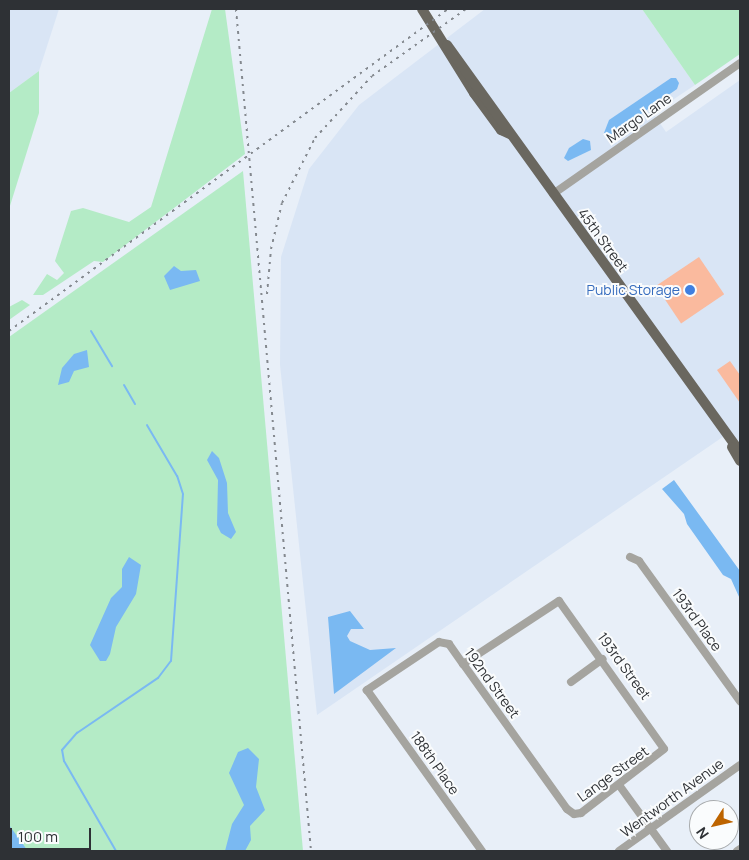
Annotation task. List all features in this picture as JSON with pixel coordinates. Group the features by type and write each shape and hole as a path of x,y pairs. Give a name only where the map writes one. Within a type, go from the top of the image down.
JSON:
{"main road":[{"name":"45th Street","path":"422,9 492,103 510,134 726,435"},
{"path":"726,435 740,452"},
{"path":"726,435 740,462"}],"street":[{"name":"Margo Lane","path":"553,194 740,64"},
{"name":"193rd Place","path":"630,557 640,561 740,701"},
{"name":"193rd Street","path":"463,664 559,601 603,659 664,749"},
{"name":"192nd Street","path":"367,690 441,641 450,644 574,814"},
{"path":"571,682 603,659"},
{"name":"188th Place","path":"367,690 482,851"},
{"name":"Lange Street","path":"574,814 619,785 664,749"},
{"name":"Wentworth Avenue","path":"619,851 740,764"},
{"path":"619,785 667,851"}],"shaded area":[{"path":"9,9 59,9 39,71 9,93"},
{"path":"485,9 642,9 695,85 653,113 666,132 740,80 740,446 730,432 317,715 280,365 281,257 309,169 359,105"}],"green space":[{"path":"212,9 225,9 245,154 103,262 94,261 43,295 33,295 47,274 57,280 64,273 55,261 71,211 83,208 129,222 151,207"},
{"path":"642,9 740,9 740,54 695,85"},
{"path":"39,71 39,113 9,209 9,93"},
{"path":"243,171 303,851 9,851 9,337"},
{"path":"22,300 30,305 9,320 9,307"}],"water":[{"path":"671,78 676,78 679,83 677,89 612,134 604,133 609,120"},
{"path":"583,139 590,141 591,150 568,161 564,158 569,148"},
{"path":"174,266 181,271 196,270 200,281 170,290 164,276"},
{"path":"87,350 89,367 74,371 69,382 58,385 62,368 74,354"},
{"path":"212,451 219,458 227,483 228,513 236,532 231,539 221,533 217,525 218,480 207,460"},
{"path":"674,480 740,571 740,599 731,579 723,575 687,524 684,514 662,489"},
{"path":"129,557 141,565 136,594 116,627 110,654 106,661 100,661 90,645 111,598 122,587 122,569"},
{"path":"350,611 364,629 351,629 347,636 350,641 370,650 396,648 334,694 328,617"},
{"path":"248,748 259,759 256,787 265,810 250,826 251,840 245,851 225,851 232,824 244,805 229,773 238,752"},
{"path":"9,825 25,847 27,851 9,851"}],"building":[{"name":"Public Storage","path":"699,257 724,294 681,323 656,286"},
{"path":"730,361 740,375 740,403 717,370"}],"waterway":[{"path":"91,331 112,366"},
{"path":"124,385 135,404"},
{"path":"116,851 64,761 62,750 77,733 158,678 171,661 183,494 177,476 147,425"}],"railway":[{"path":"236,9 311,851"},
{"path":"9,331 448,9"},
{"path":"267,294 271,249 282,203 315,138 372,76 466,9"}],"place":[{"name":"Public Storage","path":"690,290"}]}
